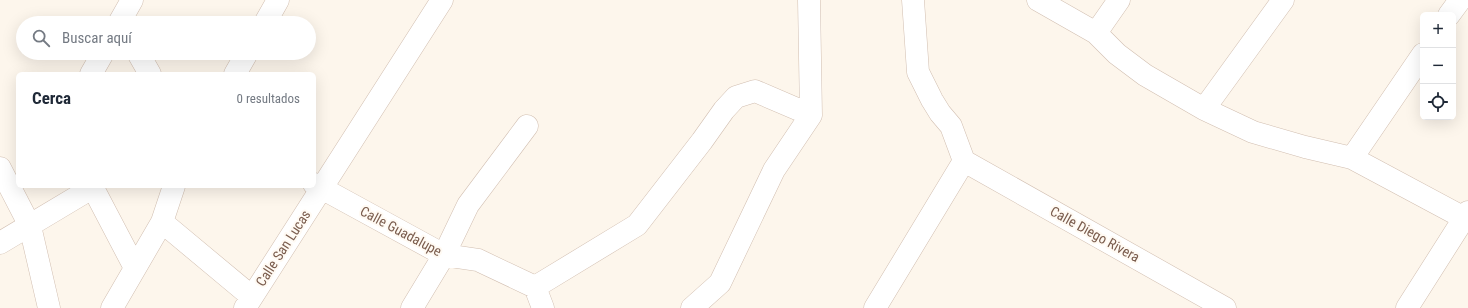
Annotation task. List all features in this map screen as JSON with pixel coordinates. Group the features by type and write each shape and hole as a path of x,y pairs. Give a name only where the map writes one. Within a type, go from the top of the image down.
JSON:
{"street":[{"path":"124,16 132,0"},
{"path":"269,16 278,0"},
{"name":"Calle San Lucas","path":"249,302 318,186 442,0"},
{"path":"692,308 720,283 774,170 811,115 809,0"},
{"path":"875,308 964,161 951,126 940,113 932,100 918,72 913,0"},
{"path":"1038,0 1096,33 1117,54 1145,75 1204,109 1253,132 1352,158 1467,216 1407,308"},
{"path":"1096,33 1119,0"},
{"path":"1204,109 1283,0"},
{"path":"1451,12 1460,0"},
{"path":"1352,158 1420,58"},
{"path":"92,72 99,60"},
{"path":"142,60 149,72"},
{"path":"236,72 243,60"},
{"path":"543,308 535,287 637,225 724,110 736,97 755,91 811,115"},
{"path":"412,308 444,255 468,205 527,126"},
{"name":"Calle Diego Rivera","path":"964,161 1225,308"},
{"path":"0,168 30,226 49,308"},
{"name":"Calle Guadalupe","path":"318,186 444,255 478,260 535,287"},
{"path":"0,243 90,188"},
{"path":"93,188 135,268"},
{"path":"112,308 162,222 173,188"},
{"path":"162,222 249,302"}]}
